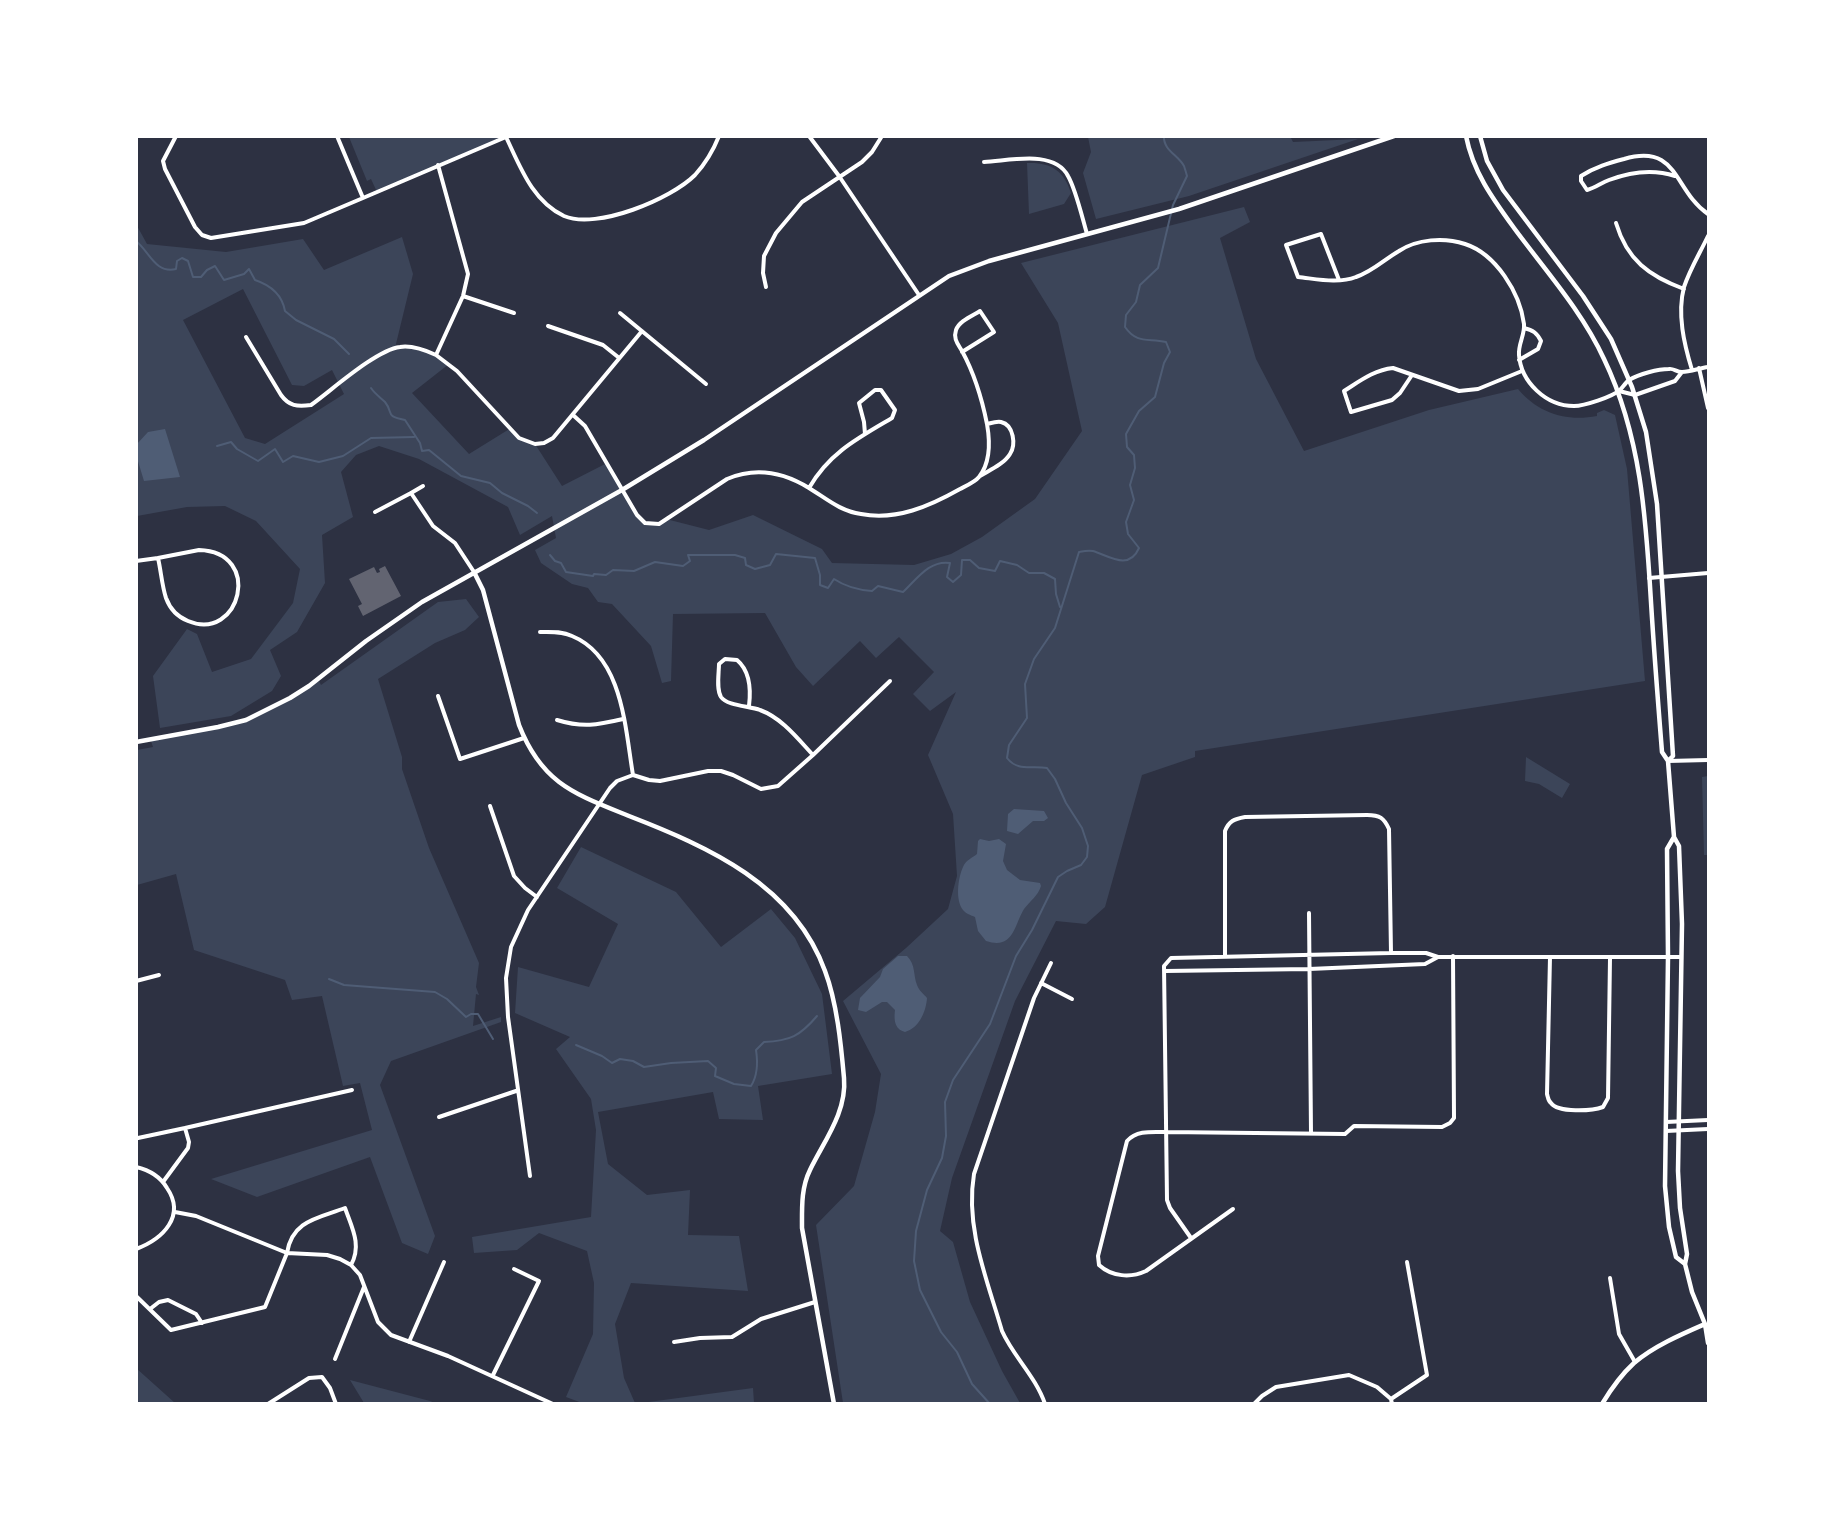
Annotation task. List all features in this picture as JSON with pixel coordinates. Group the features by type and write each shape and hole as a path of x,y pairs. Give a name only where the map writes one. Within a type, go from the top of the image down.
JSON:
{"street":[{"path":"176,136 163,161 165,169 195,227 202,235 211,237 304,223 506,136 528,183 543,201 564,215 579,220 596,220 664,198 680,188 705,162 719,136"},
{"path":"337,136 363,198"},
{"path":"809,136 919,295"},
{"path":"766,287 763,273 764,256 776,233 802,202 862,162 872,152 882,136"},
{"path":"136,742 218,728 268,711 309,686 366,641 422,602 622,489 749,411 949,276 967,268 1161,215 1394,136"},
{"path":"1466,136 1469,152 1483,183 1581,319 1603,357 1619,391 1638,463 1662,752 1668,761 1674,837 1679,846 1681,957 1678,1130 1680,1208 1687,1254 1684,1264 1692,1292 1707,1325 1708,1343"},
{"path":"1480,136 1493,174 1611,339 1635,395 1646,432 1656,494 1673,756 1668,761"},
{"path":"1676,176 1665,172 1640,173 1618,177 1587,190 1582,186 1581,181 1581,176 1598,167 1630,157 1646,155 1660,158 1666,162 1676,176 1696,204 1708,214"},
{"path":"984,162 1034,159 1047,160 1059,165 1068,175 1088,235"},
{"path":"436,355 467,282 467,265 438,165"},
{"path":"1616,224 1625,246 1640,265 1654,277 1684,289"},
{"path":"1339,280 1321,234 1286,245 1298,277 1339,280 1356,278 1399,250 1419,242 1444,240 1467,244 1501,271 1519,306 1524,328 1520,340 1520,360 1526,379 1536,391 1556,402 1571,406 1589,403 1619,391 1629,380 1670,368 1682,372 1708,367"},
{"path":"1692,370 1682,330 1684,289 1691,268 1707,245 1708,236"},
{"path":"463,296 514,313"},
{"path":"962,352 994,332 980,311 958,326 955,333 956,341 978,387 987,424 990,449 979,477"},
{"path":"620,313 706,384"},
{"path":"548,326 603,345 618,357"},
{"path":"1520,360 1538,349 1541,341 1538,334 1531,329 1524,328"},
{"path":"246,337 287,403 299,407 311,405 386,351 402,346 410,347 436,355 457,371 519,438 527,442 544,443 553,438 618,357 642,331"},
{"path":"1412,375 1400,393 1392,399 1351,412 1344,391 1371,374 1394,368 1459,391 1478,389 1522,371"},
{"path":"1699,368 1708,408"},
{"path":"1619,391 1635,395 1675,381 1682,372"},
{"path":"809,488 818,471 832,457 892,418 895,410 880,390 875,390 859,403 865,434"},
{"path":"573,415 585,426 638,515 645,523 652,525 658,524 738,474 771,472 790,478 844,510 862,515 880,516 907,513 946,497 1005,460 1012,453 1014,442 1007,425 1000,421 987,424"},
{"path":"375,512 423,486"},
{"path":"411,493 433,526 455,543 483,590 524,738 540,765 557,782 576,794 675,834 720,856 750,875 775,895 792,913 815,946 826,973 838,1030 844,1082 842,1101 829,1137 809,1172 802,1200 802,1228 834,1404"},
{"path":"136,561 199,550 221,555 229,561 237,574 240,588 237,601 223,618 207,624 194,624 181,618 174,613 166,600 158,558"},
{"path":"1649,578 1708,573"},
{"path":"540,632 563,633 572,636 599,655 612,678 623,719 633,775"},
{"path":"749,706 749,685 746,673 737,660 724,659 719,664 720,694 728,702 768,713 813,755"},
{"path":"530,1176 516,1091 508,1017 506,978 511,947 537,897 610,788 626,776 633,775 660,781 708,771 720,771 733,775 755,788 768,789 787,780 890,681"},
{"path":"438,696 460,759 524,738"},
{"path":"557,720 572,725 591,726 623,719"},
{"path":"1668,761 1708,760"},
{"path":"490,806 514,876 537,897"},
{"path":"1225,957 1225,831 1228,823 1245,817 1367,814 1377,815 1385,820 1389,829 1391,953"},
{"path":"1674,837 1667,849 1665,1186 1668,1227 1676,1257 1684,1264"},
{"path":"1310,913 1311,1133"},
{"path":"1191,1238 1167,1200 1165,971 1167,961 1171,958 1391,953 1426,953 1438,957 1681,957"},
{"path":"1233,1209 1146,1271 1133,1277 1106,1271 1099,1265 1098,1256 1127,1141 1133,1135 1142,1132 1345,1134 1354,1126 1442,1127 1450,1123 1455,1118 1453,956"},
{"path":"1165,971 1310,969 1425,964 1438,957"},
{"path":"1550,957 1547,1094 1551,1103 1558,1109 1594,1110 1603,1107 1608,1098 1610,958"},
{"path":"1045,1404 1037,1386 1007,1342 1002,1330 974,1236 970,1195 974,1174 1034,998 1051,963"},
{"path":"136,981 159,975"},
{"path":"1041,983 1072,999"},
{"path":"138,1138 352,1090"},
{"path":"439,1117 516,1091"},
{"path":"1666,1122 1708,1120"},
{"path":"163,1182 188,1148 186,1128"},
{"path":"1665,1131 1708,1129"},
{"path":"136,1167 148,1169 163,1182 172,1195 176,1212 162,1234 147,1245 136,1249"},
{"path":"136,1296 171,1330 265,1308 292,1237 303,1223 345,1208 356,1239 357,1251 351,1265"},
{"path":"176,1212 196,1216 287,1253 340,1258 360,1275 383,1329 391,1335 493,1375 553,1404"},
{"path":"409,1342 444,1262"},
{"path":"1254,1404 1276,1387 1349,1375 1377,1387 1392,1401 1427,1375 1407,1262"},
{"path":"493,1375 539,1281 514,1269"},
{"path":"1610,1278 1619,1334 1635,1362"},
{"path":"335,1359 364,1286"},
{"path":"150,1309 159,1302 168,1300 196,1314 202,1323"},
{"path":"674,1342 732,1337 762,1319 815,1302"},
{"path":"1602,1404 1614,1385 1635,1362 1674,1339 1707,1325"},
{"path":"268,1404 309,1378 322,1377 330,1388 336,1404"}],"shaded area":[{"path":"1290,136 1293,142 1358,139 1189,196 1096,219 1083,173 1091,152 1088,137"},
{"path":"349,137 506,137 377,192 371,179 367,181"},
{"path":"1027,163 1043,164 1060,173 1071,193 1064,204 1029,214"},
{"path":"1244,207 1250,222 1220,238 1256,359 1304,451 1429,410 1518,389 1534,404 1553,414 1586,418 1597,416 1597,413 1604,410 1615,415 1627,469 1645,681 1195,751 1195,757 1142,775 1105,907 1086,924 1056,921 1015,1001 952,1178 940,1231 953,1242 970,1302 1002,1371 1020,1403 843,1403 816,1225 854,1186 875,1112 881,1074 843,1001 948,909 957,876 953,814 928,755 956,692 930,711 913,694 934,672 899,637 876,658 860,641 813,686 796,667 765,613 673,614 671,681 662,683 651,646 612,604 598,602 588,588 572,584 541,563 535,550 556,538 552,516 520,535 508,507 419,459 379,446 356,455 341,472 353,517 322,535 325,583 297,632 270,650 281,676 272,691 231,716 160,728 153,676 187,629 197,634 212,672 251,659 293,603 300,569 256,521 225,506 187,507 137,516 136,224 147,244 226,252 303,239 324,270 402,237 413,274 395,348 417,349 430,353 449,364 412,393 469,454 511,428 519,438 535,444 562,486 607,463 637,515 645,523 658,524 666,519 709,530 753,515 822,549 832,563 914,565 951,554 982,537 1035,499 1082,431 1058,323 1021,263","holes":["243,289 292,385 304,386 332,370 344,394 265,444 245,438 183,320"]},
{"path":"165,429 180,477 144,481 137,458 137,444 148,432"},
{"path":"466,599 479,617 465,630 435,643 378,679 402,757 402,769 429,848 479,963 476,987 479,995 476,994 473,1026 501,1017 501,1022 391,1061 380,1085 435,1236 428,1254 402,1243 370,1157 257,1197 211,1179 372,1130 360,1083 343,1086 322,996 292,1000 285,980 194,950 176,874 137,885 137,750 153,747 151,741 238,723 319,681 321,685 438,602"},
{"path":"1526,757 1570,784 1562,798 1539,784 1525,781"},
{"path":"1708,776 1708,855 1704,855 1702,777"},
{"path":"1014,809 1044,811 1048,818 1044,821 1033,821 1018,834 1007,831 1008,814"},
{"path":"980,839 989,841 999,839 1006,844 1003,861 1007,870 1020,880 1040,883 1041,886 1036,896 1024,909 1012,934 1002,942 986,941 978,931 975,917 960,906 958,889 961,872 966,863 977,854"},
{"path":"581,847 676,892 721,947 771,909 795,938 822,994 832,1074 758,1086 763,1120 719,1119 713,1092 598,1112 608,1164 647,1195 690,1190 688,1235 739,1236 748,1291 631,1283 615,1324 624,1378 635,1403 582,1403 566,1397 593,1334 594,1283 587,1251 539,1233 517,1250 474,1253 472,1237 591,1217 596,1130 591,1099 556,1049 570,1037 515,1013 518,967 589,987 618,924 557,888"},
{"path":"898,956 907,956 910,959 918,987 927,998 921,1019 905,1032 897,1026 895,1010 887,1002 882,1002 866,1012 858,1010 860,998 880,977 883,969"},
{"path":"136,1368 175,1403 137,1403"},
{"path":"350,1380 430,1401 435,1403 364,1403"},
{"path":"753,1388 754,1403 641,1403"}],"building":[{"path":"385,566 401,596 363,616 358,606 362,604 349,579 374,567 377,573 380,572 379,569"}],"waterway":[{"path":"990,1404 972,1384 957,1352 941,1332 920,1290 914,1261 916,1231 927,1190 942,1158 946,1136 945,1102 953,1080 990,1024 1016,956 1032,930 1058,877 1081,865 1087,857 1088,846 1082,828 1047,768 1021,767 1007,758 1009,745 1027,718 1025,684 1034,659 1055,628 1079,552 1093,551 1124,560 1130,559 1139,548 1128,534 1126,522 1134,500 1130,485 1135,468 1134,455 1127,447 1126,434 1139,411 1155,397 1164,363 1170,352 1166,342 1138,338 1125,327 1126,315 1136,302 1140,285 1158,268 1173,205 1187,176 1184,166 1166,145 1164,136"},
{"path":"136,241 153,261 163,268 176,269 177,261 182,258 188,261 193,277 201,277 215,266 224,280 244,274 249,269 255,280 266,285 278,295 285,311 296,320 334,339 349,354"},
{"path":"371,388 385,402 392,415 405,420 420,443 422,451 429,450 461,476 490,483 502,493 537,513"},
{"path":"217,446 231,442 237,449 258,461 275,449 283,462 293,456 319,462 343,456 371,438 414,437"},
{"path":"550,555 555,561 561,563 566,572 593,576 594,574 606,575 613,570 634,571 655,562 683,566 690,561 688,555 735,555 745,558 746,565 755,569 770,565 776,554 815,558 820,575 820,585 828,588 834,579 862,590 872,591 878,586 903,592 936,564 950,563 947,577 953,582 961,575 962,560 970,560 979,568 995,571 1000,561 1017,565 1029,573 1044,573 1055,579 1060,607"},
{"path":"329,979 344,985 435,992 447,999 466,1017 478,1014 493,1039"},
{"path":"576,1045 612,1063 620,1059 633,1061 644,1067 708,1061 716,1068 715,1076 734,1084 751,1086 757,1069 756,1050 764,1042 788,1039 800,1033 817,1016"}]}
